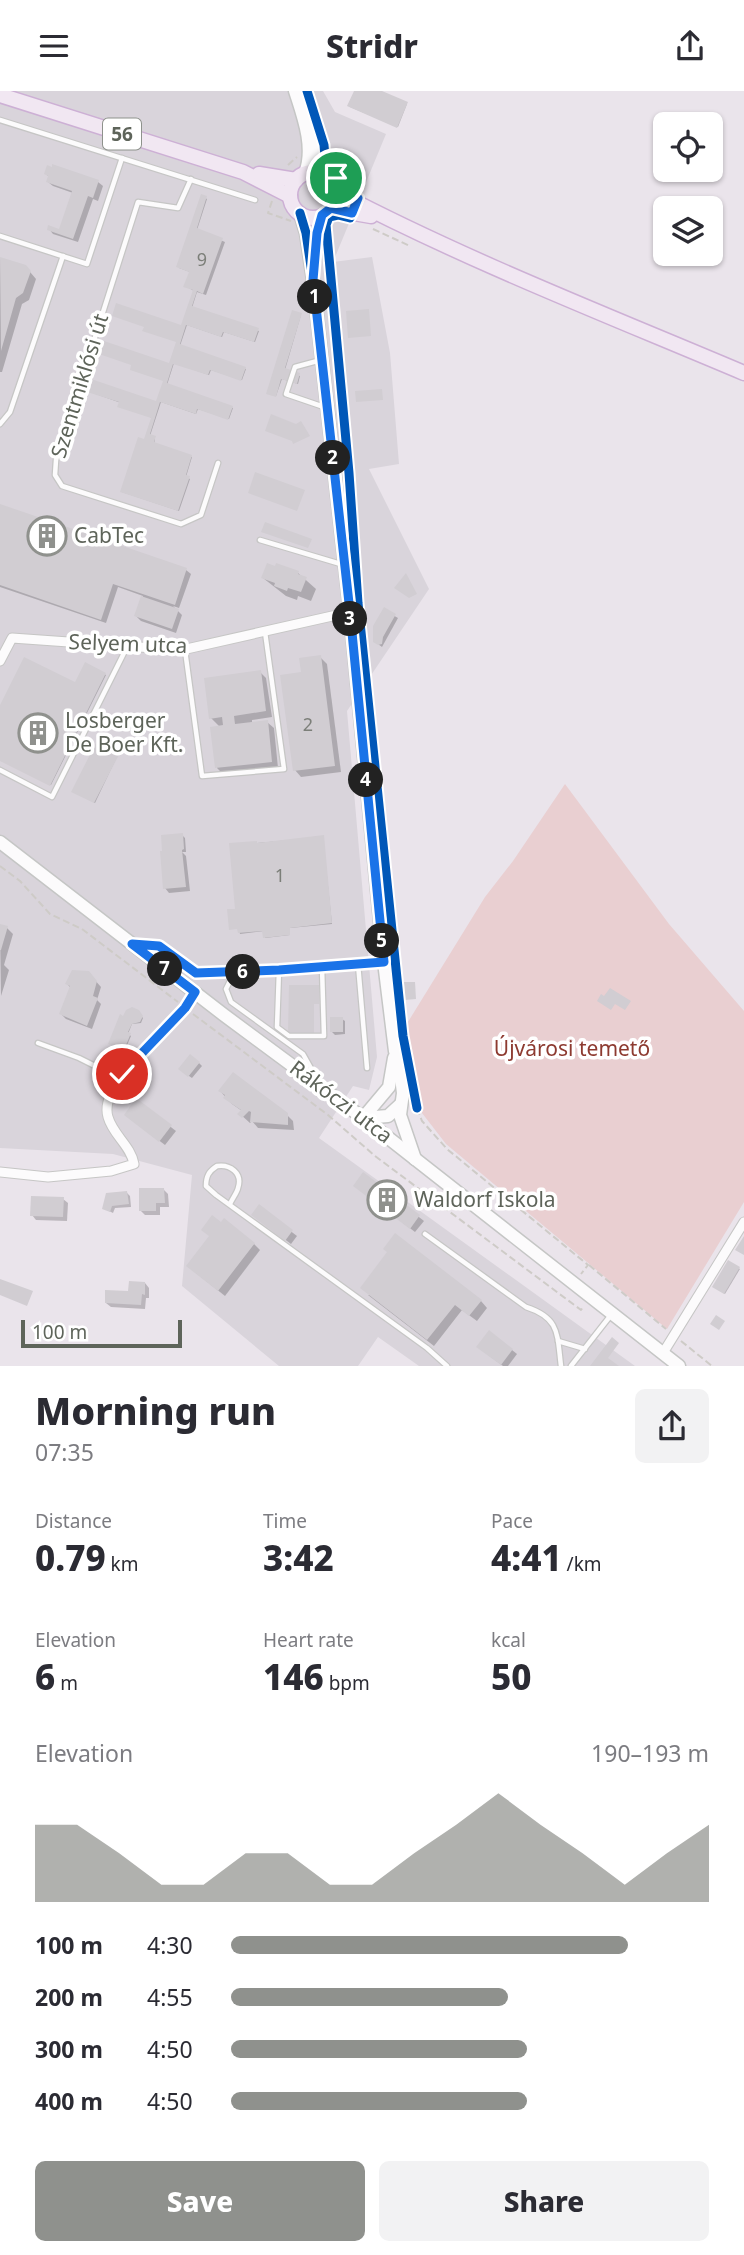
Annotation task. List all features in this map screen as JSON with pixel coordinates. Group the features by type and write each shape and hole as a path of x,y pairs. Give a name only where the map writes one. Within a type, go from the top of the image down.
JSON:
{"main road":[{"name":"56","path":"0,95 243,172 290,196"},
{"name":"56","path":"243,172 301,176 318,172 324,174"},
{"path":"324,174 330,179 336,192 334,204 326,212"},
{"path":"301,176 293,184 290,196 300,213 311,217 326,212 383,218"},
{"path":"336,192 383,218 519,280 744,373"}],"street":[{"path":"295,91 309,148 308,166 301,176"},
{"path":"301,111 311,126 324,174"},
{"path":"313,280 317,233 326,212"},
{"path":"300,213 313,280 350,612 384,962 395,1051 401,1069 403,1093 400,1115 415,1159"},
{"name":"Selyem utca","path":"0,661 12,638 185,649 350,612"},
{"name":"Rákóczi utca","path":"0,842 363,1118 679,1366"},
{"path":"0,1172 48,1177 111,1171 134,1164 132,1156 108,1117 108,1101 122,1074 185,1008 195,992"},
{"path":"363,1118 389,1087 395,1051"},
{"path":"363,1118 388,1116 401,1104"},
{"path":"663,1353 744,1222"}],"lane":[{"path":"0,120 255,200"},
{"path":"0,236 87,264 122,158"},
{"name":"Szentmiklósi út","path":"191,179 178,208 138,202 56,460 55,475 62,486 181,524 201,515 218,463"},
{"path":"0,424 10,412 62,256"},
{"path":"322,360 295,367 286,394 327,408"},
{"path":"260,540 345,565"},
{"path":"185,649 202,776 284,769 264,631"},
{"path":"0,771 52,797 127,646"},
{"path":"132,944 159,946 196,973 384,962"},
{"path":"358,964 368,1068"},
{"path":"279,970 277,1027 289,1036 324,1036 322,967"},
{"path":"234,972 226,989 230,1002 303,1054 321,1087"},
{"path":"38,1043 79,1058 111,1074 122,1074"},
{"path":"230,1204 239,1187 239,1179 236,1172 229,1167 217,1166 208,1174 206,1186 230,1204 427,1348 447,1366"},
{"path":"425,1234 526,1307 550,1317 557,1330 561,1366"},
{"path":"571,1366 612,1314"},
{"path":"558,1341 586,1349"}],"path":[{"path":"365,225 410,246"},
{"path":"0,866 20,881 50,914 82,929 562,1297 581,1310 591,1298"},
{"path":"416,1103 422,1121 447,1149 712,1366"},
{"path":"573,1284 588,1265"}],"shaded area":[{"path":"0,91 323,91 335,112 386,134 333,262 372,257 390,353 399,464 369,469 429,589 347,711 377,1057 369,1090 353,1086 319,1138 635,1366 419,1366 378,1337 358,1366 279,1366 182,1286 192,1175 113,1154 0,1148"}],"green space":[{"name":"Újvárosi temető","path":"565,784 669,924 744,1011 744,1202 667,1329 446,1144 422,1113 403,1030 485,897"}],"building":[{"path":"354,91 382,91 408,102 397,128 347,106"},
{"path":"52,164 99,180 93,198 88,196 73,239 47,230 48,225 59,229 72,191 46,182 48,176 44,174 47,165 52,167"},
{"path":"201,194 207,196 197,228 223,238 203,294 197,291 192,306 259,328 254,342 223,332 221,337 186,325 180,344 246,367 241,381 210,370 208,375 173,364 167,383 233,406 228,420 197,409 196,414 160,402 150,434 156,436 154,442 192,455 186,475 190,476 178,511 120,492 138,437 144,439 151,418 117,407 119,402 87,392 91,379 156,401 163,381 130,370 131,365 99,354 104,341 169,363 176,342 142,331 144,327 112,316 116,303 181,325 193,290 183,287 189,272 176,267"},
{"path":"0,257 26,265 31,271 23,293 16,298 1,351"},
{"path":"369,309 371,336 348,338 346,311"},
{"path":"292,310 302,313 285,368 300,373 297,384 281,379 276,397 266,394"},
{"path":"382,389 383,400 356,402 355,391"},
{"path":"271,414 296,424 301,421 310,436 293,444 292,441 265,431"},
{"path":"255,472 305,490 297,511 248,493"},
{"name":"CabTec","path":"0,504 187,568 175,605 113,584 101,620 0,585"},
{"path":"265,522 312,539 308,548 261,532"},
{"path":"267,563 275,566 276,563 299,571 298,574 307,577 301,592 288,588 287,591 261,578"},
{"path":"406,573 417,594 409,598 394,588"},
{"path":"141,596 179,609 172,629 134,616"},
{"path":"384,607 396,614 382,644 378,645 373,642 373,626"},
{"path":"321,655 335,766 293,771 280,675 301,672 299,658"},
{"name":"Losberger De Boer Kft.","path":"24,657 75,682 85,662 106,673 50,786 0,761 0,705"},
{"path":"261,670 266,711 234,716 235,724 268,720 272,762 215,768 210,727 223,725 222,717 209,719 204,678"},
{"path":"101,733 124,745 94,803 71,792"},
{"path":"183,833 186,887 163,889 161,835"},
{"path":"324,835 332,923 290,928 290,935 263,938 262,931 238,933 237,929 229,930 227,909 235,909 229,843 257,843"},
{"path":"0,924 8,926 1,950 0,950"},
{"path":"72,970 89,971 97,981 93,996 98,998 87,1026 59,1014 70,986 65,984"},
{"path":"404,982 415,982 416,999 405,1000"},
{"path":"289,985 319,985 319,1004 314,1004 314,1033 288,1033"},
{"path":"610,988 631,1001 625,1010 615,1004 611,1010 597,1001 601,994 604,996"},
{"path":"132,1007 139,1010 143,1016 140,1022 132,1024 124,1050 108,1044 120,1014 123,1016 126,1010"},
{"path":"330,1017 343,1017 343,1032 330,1032"},
{"path":"190,1054 200,1062 188,1077 178,1069"},
{"path":"233,1072 288,1113 288,1125 250,1122 249,1111 242,1118 237,1114 241,1110 223,1098 225,1095 218,1091"},
{"path":"136,1098 172,1125 159,1142 124,1115"},
{"name":"Waldorf Iskola","path":"363,1172 420,1215 410,1229 353,1186"},
{"path":"139,1188 164,1188 165,1203 156,1203 156,1211 139,1211"},
{"path":"127,1191 129,1204 112,1206 110,1212 102,1209 106,1193"},
{"path":"31,1196 64,1197 63,1217 30,1216"},
{"path":"259,1204 293,1230 285,1241 251,1215"},
{"path":"212,1215 221,1222 224,1218 255,1243 218,1291 186,1266 209,1236 201,1230"},
{"path":"395,1233 482,1300 469,1316 455,1305 427,1340 360,1288 387,1252 383,1249"},
{"path":"744,1236 744,1255 735,1250"},
{"path":"728,1260 740,1267 724,1294 712,1287"},
{"path":"0,1279 33,1291 27,1306 0,1295"},
{"path":"129,1281 145,1282 145,1295 142,1294 141,1305 105,1303 105,1290 128,1291"},
{"path":"716,1315 725,1321 719,1330 710,1324"},
{"path":"489,1330 513,1349 501,1365 476,1347"},
{"path":"612,1337 619,1343 608,1358 619,1366 590,1366"}],"cycle path":[{"path":"307,91 324,145 325,157 336,178 358,198 350,218 338,215 329,217 326,225 358,603 403,1036 417,1108"},
{"path":"300,213 313,280 344,557"}],"place":[{"name":"CabTec","path":"47,536"},
{"name":"Losberger De Boer Kft.","path":"38,733"},
{"name":"Waldorf Iskola","path":"387,1200"}],"route":[{"path":"122,1074 185,1008 195,992 132,944 159,946 196,973 384,962 350,612 313,280 317,233 322,215 331,208 352,213 358,198 336,178"}]}
